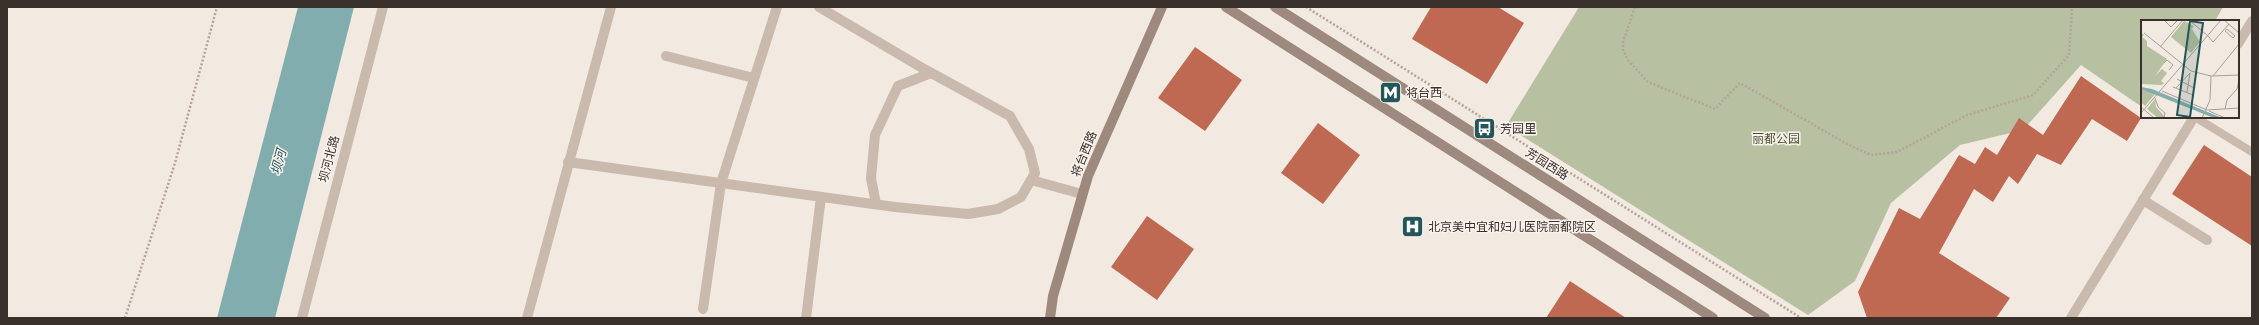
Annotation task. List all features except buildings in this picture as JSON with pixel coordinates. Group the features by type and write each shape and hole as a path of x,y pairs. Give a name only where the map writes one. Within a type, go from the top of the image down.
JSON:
{"main road":[{"name":"将台西路","path":"1050,318 1053,296 1088,176 1162,7"},
{"path":"1226,7 1713,318"},
{"name":"芳园西路","path":"1275,7 1765,318"}],"street":[{"name":"坝河北路","path":"302,318 383,7"},
{"path":"527,318 610,7"},
{"path":"703,309 721,183 777,7"},
{"path":"568,162 821,197 968,214 998,209 1021,197 1035,173 1029,149 1010,116 931,74 819,7"},
{"path":"2239,42 2252,21"},
{"path":"666,56 754,78"},
{"path":"876,204 871,178 875,135 898,86 931,74"},
{"path":"2071,318 2193,118"},
{"path":"1031,180 1082,194"},
{"path":"806,318 821,197"},
{"path":"2143,200 2207,240"}],"lane":[{"path":"2196,118 2252,152"}],"path":[{"path":"125,318 175,163 217,7"},
{"path":"1306,7 1801,318"},
{"path":"1635,7 1623,42 1623,50 1628,60 1648,82 1715,109 1740,83 1849,145 1871,155 1897,152 1967,115 2033,95 2069,55 2072,7"}],"green space":[{"name":"丽都公园","path":"1579,7 2223,7 2216,20 2141,20 2141,106 2081,65 2023,130 1960,145 1891,203 1855,281 1808,315 1506,126"}],"water":[{"name":"坝河","path":"298,7 354,7 275,318 217,318"}],"place":[{"name":"将台西","path":"1391,93"},
{"name":"芳园里","path":"1484,129"},
{"name":"北京美中宜和妇儿医院丽都院区","path":"1413,227"}]}
